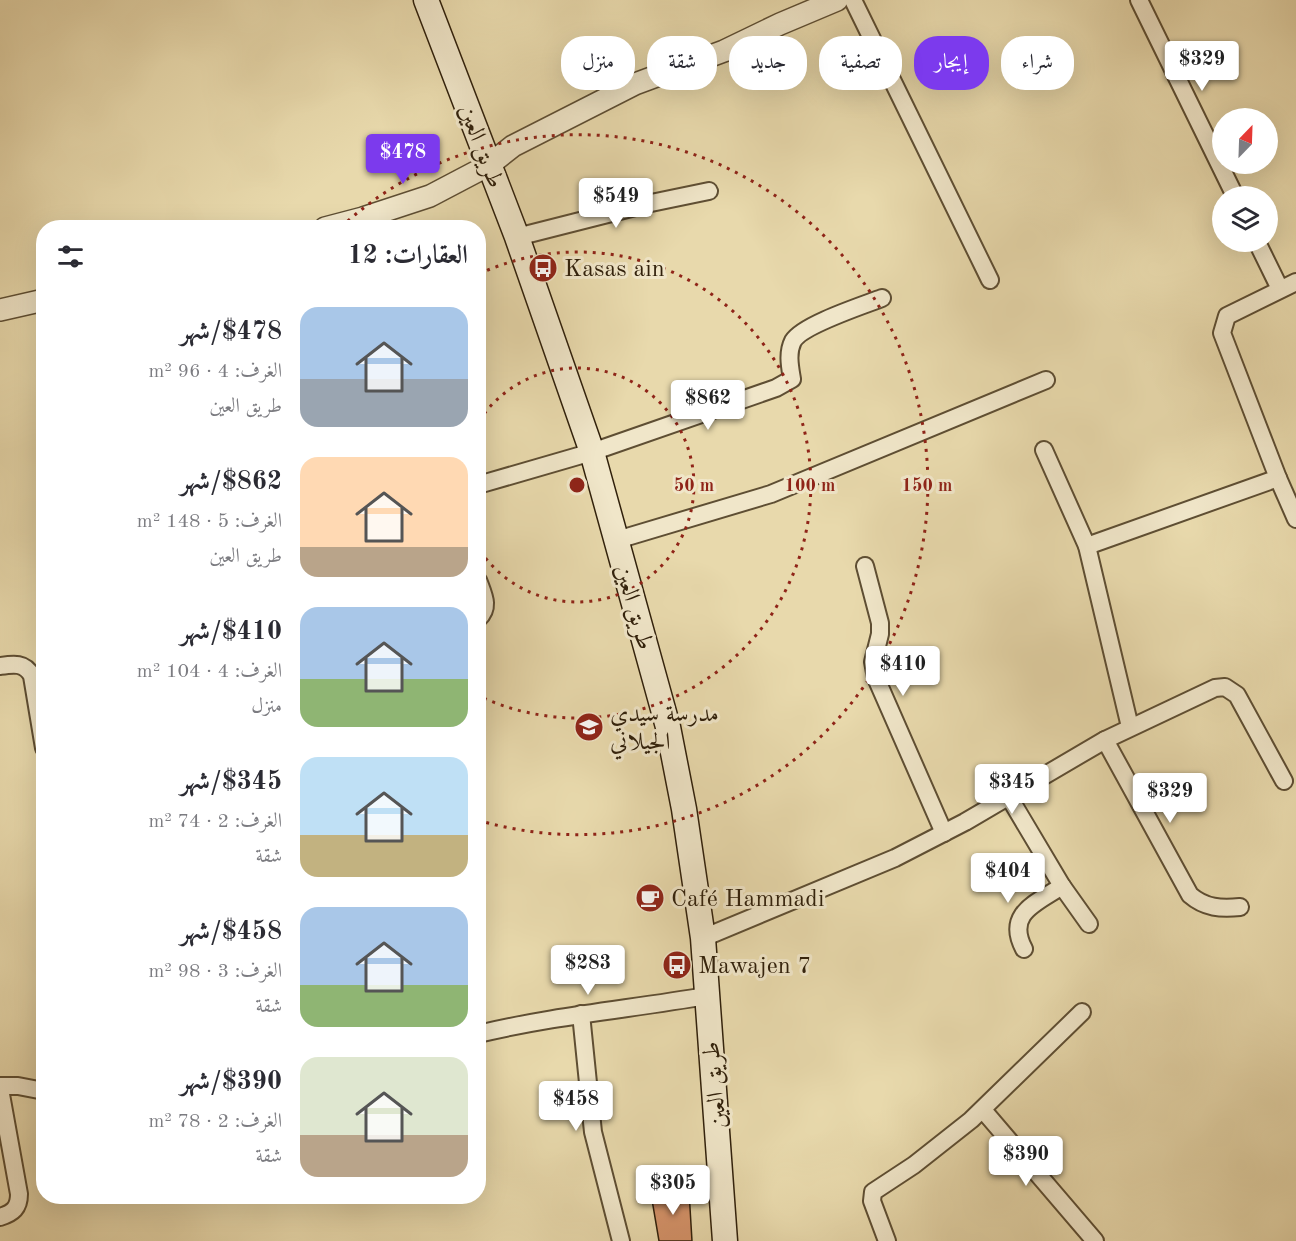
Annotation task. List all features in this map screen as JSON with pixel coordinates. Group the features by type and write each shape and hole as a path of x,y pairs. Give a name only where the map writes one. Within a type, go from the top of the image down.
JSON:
{"main road":[{"name":"طريق العين","path":"426,0 517,237 592,452 668,727 684,809 703,938 725,1241"}],"street":[{"path":"354,220 430,196 489,165 513,146 635,84 724,51 837,0"},
{"path":"854,0 990,280"},
{"path":"1139,0 1230,186"},
{"path":"517,237 651,203 709,191"},
{"path":"1264,252 1288,285 1227,316 1222,333 1296,519"},
{"path":"486,482 592,452 776,388 792,378 789,361 793,341 799,334 820,322 882,298"},
{"path":"0,310 36,302"},
{"path":"617,540 771,494 1046,380"},
{"path":"1044,450 1087,546 1130,727"},
{"path":"1087,546 1278,478"},
{"path":"865,566 880,623 880,634 873,662 876,678 944,832"},
{"path":"0,666 16,664 30,671 36,700"},
{"path":"703,938 881,865 1009,797 1105,740 1215,688 1225,687 1237,695 1284,781"},
{"path":"1105,740 1190,895 1213,907 1226,909 1240,907"},
{"path":"1009,797 1062,886 1089,924"},
{"path":"1024,949 1017,929 1021,915 1062,886"},
{"path":"486,1032 532,1021 706,996"},
{"path":"887,1241 872,1201 873,1192 914,1165 983,1110 1082,1012"},
{"path":"581,1014 593,1131 621,1241"},
{"path":"0,1217 18,1206 20,1194 0,1087 18,1086 36,1089"},
{"path":"983,1110 1095,1241"}],"building":[{"path":"689,1191 692,1241 659,1241 651,1194"}],"place":[{"name":"Kasas ain","path":"543,268"},
{"name":"مدرسة سيدي الجيلاني","path":"589,727"},
{"name":"Café Hammadi","path":"650,898"},
{"name":"Mawajen 7","path":"677,965"}]}
